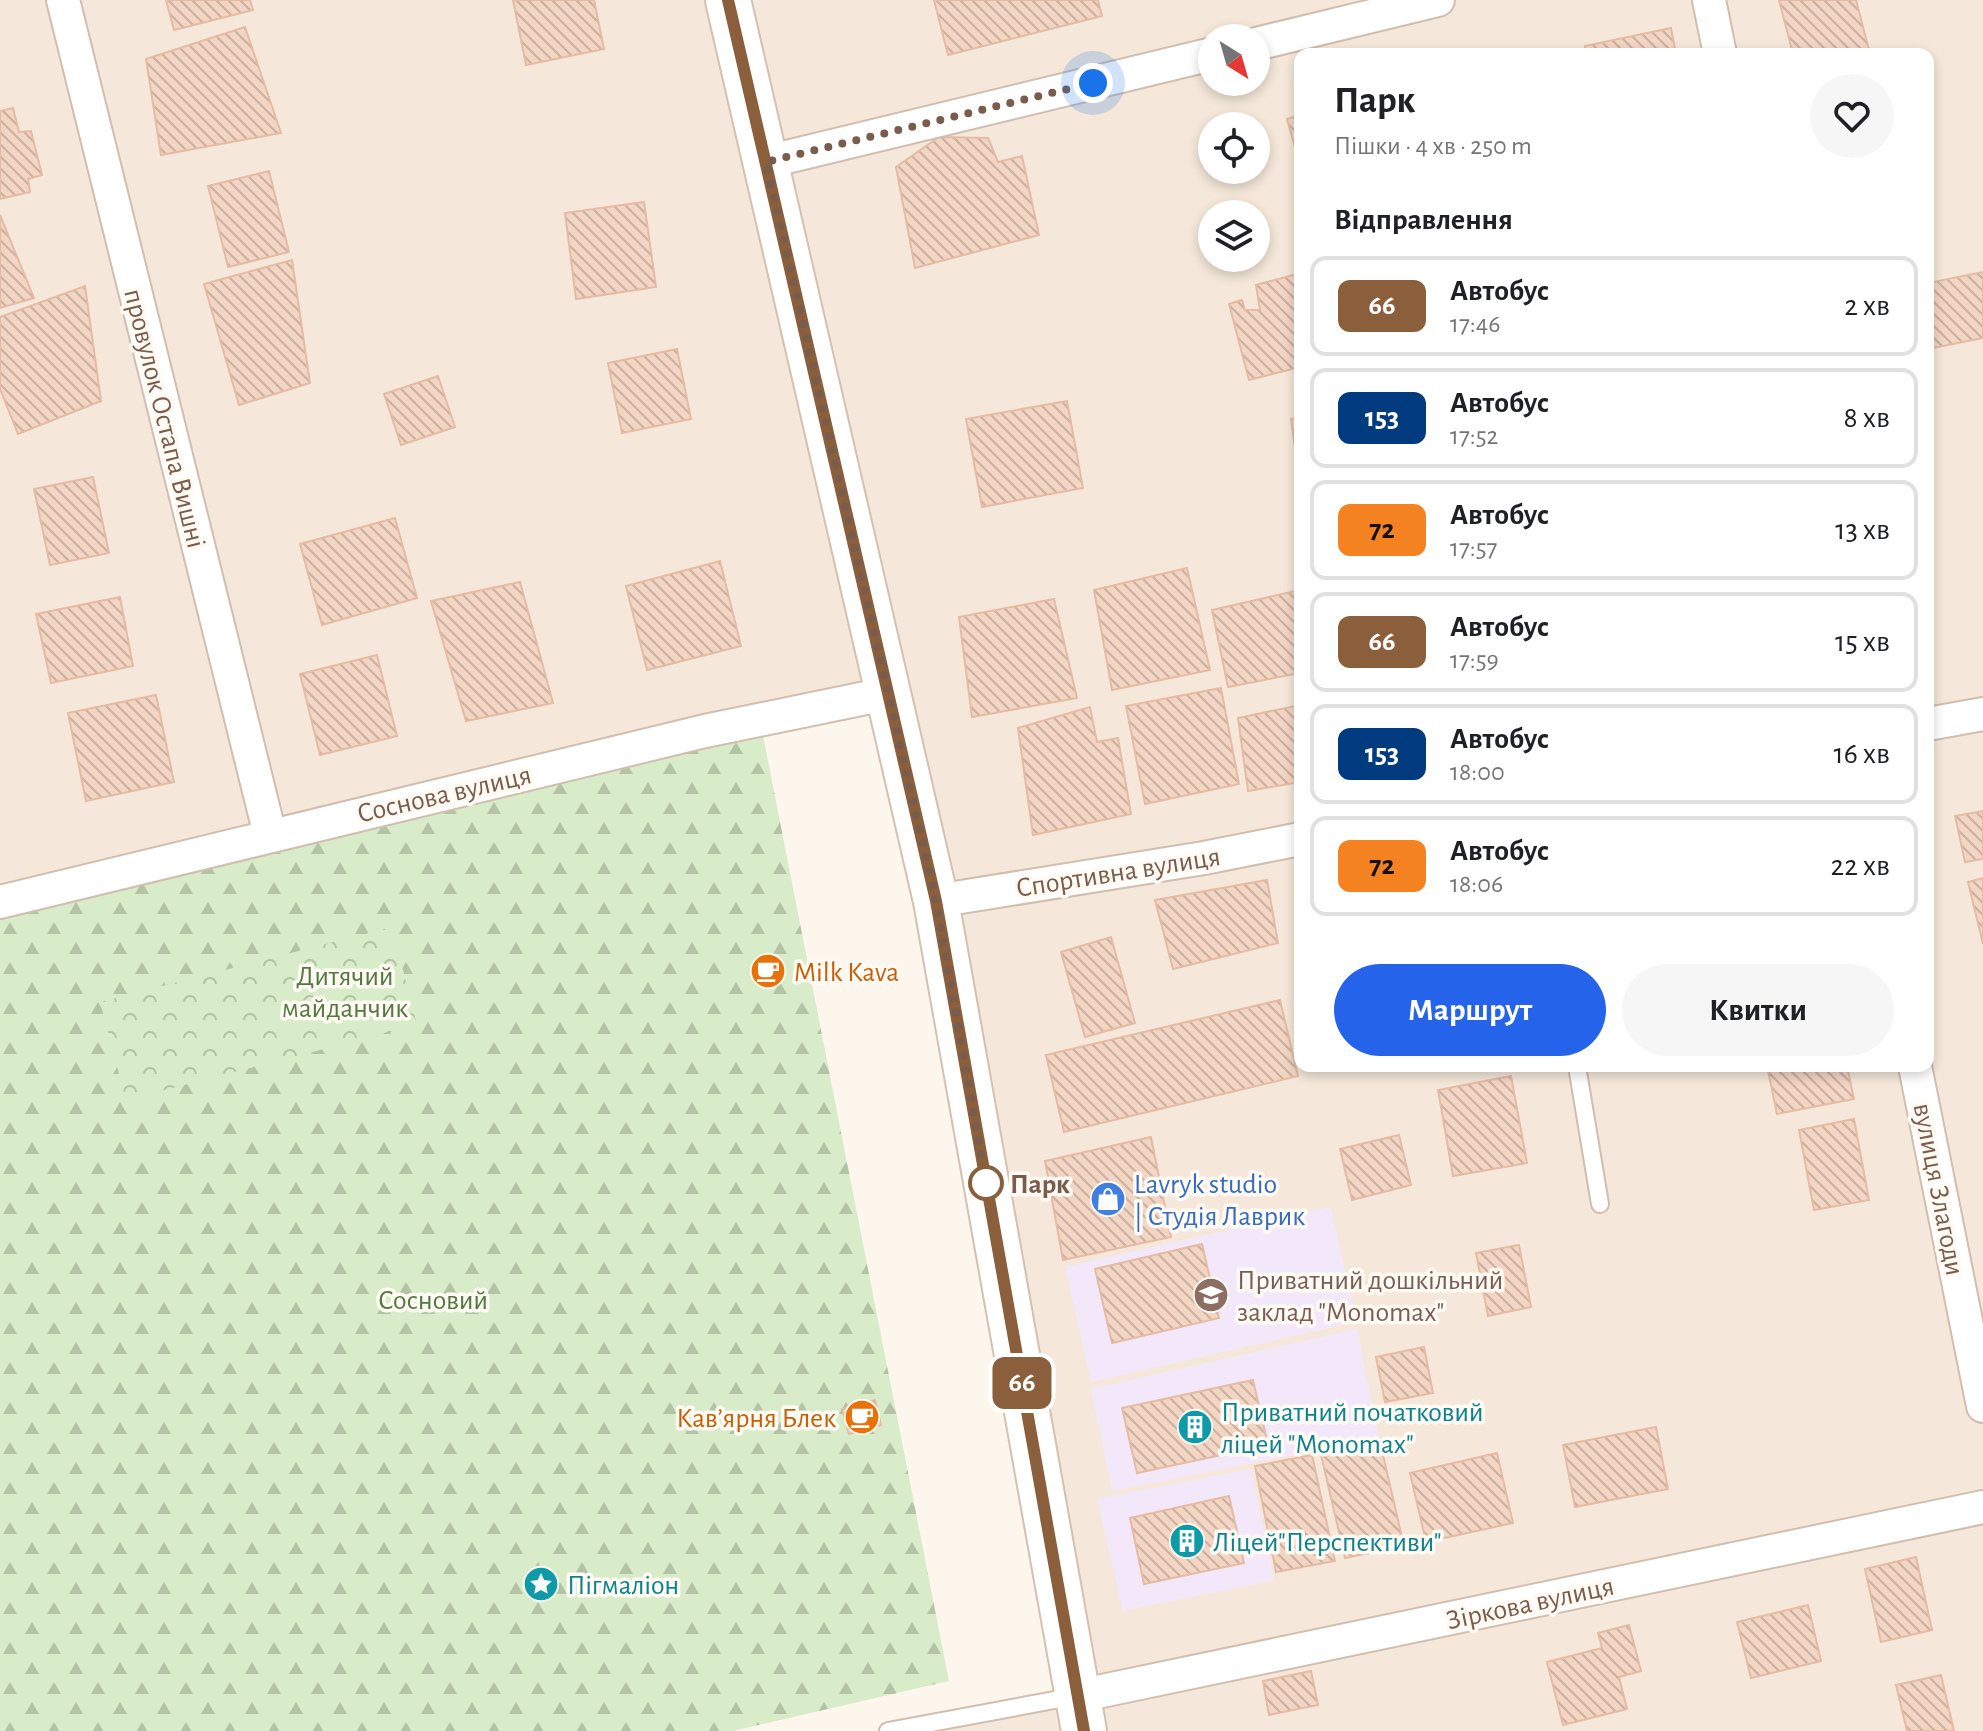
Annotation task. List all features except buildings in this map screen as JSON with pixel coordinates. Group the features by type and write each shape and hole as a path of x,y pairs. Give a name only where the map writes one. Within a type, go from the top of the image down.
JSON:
{"street":[{"name":"провулок Остапа Вишні","path":"63,0 270,835"},
{"path":"728,0 936,901 1081,1713"},
{"path":"1270,39 1353,10 1438,0"},
{"path":"1709,0 1719,48"},
{"path":"766,162 1198,57"},
{"name":"Соснова вулиця","path":"0,902 705,731 890,693"},
{"path":"1934,723 1983,714"},
{"name":"Спортивна вулиця","path":"936,901 1204,858 1294,840"},
{"name":"вулиця Злагоди","path":"1916,1072 1983,1406"},
{"name":"Зіркова вулиця","path":"1081,1713 1983,1507"}],"lane":[{"path":"1578,1072 1600,1204"},
{"path":"888,1731 1081,1713"}],"shaded area":[{"path":"0,0 1983,0 1983,1731 888,1731 1077,1696 890,694 0,902"},
{"name":"Приватний дошкільний заклад \"Monomax\"","path":"1331,1207 1356,1322 1091,1382 1065,1267"},
{"path":"1357,1329 1379,1438 1112,1491 1091,1389"},
{"path":"1251,1469 1274,1580 1123,1611 1097,1499"}],"green space":[{"name":"Сосновий","path":"760,720 949,1681 733,1731 0,1731 0,904"},
{"name":"Дитячий майданчик","path":"392,927 417,1025 126,1100 100,1002"}],"bus line":[{"name":"66","path":"728,0 936,901 1084,1731"}],"place":[{"name":"Milk Kava","path":"768,971"},
{"name":"Парк","path":"986,1183"},
{"name":"Lavryk studio | Студія Лаврик","path":"1108,1199"},
{"name":"Приватний дошкільний заклад \"Monomax\"","path":"1211,1295"},
{"name":"Кавʼярня Блек","path":"862,1417"},
{"name":"Приватний початковий ліцей \"Monomax\"","path":"1195,1427"},
{"name":"Ліцей\"Перспективи\"","path":"1187,1541"},
{"name":"Пігмаліон","path":"541,1584"}],"route":[{"path":"986,1183 936,901 766,162 1093,83"}]}
